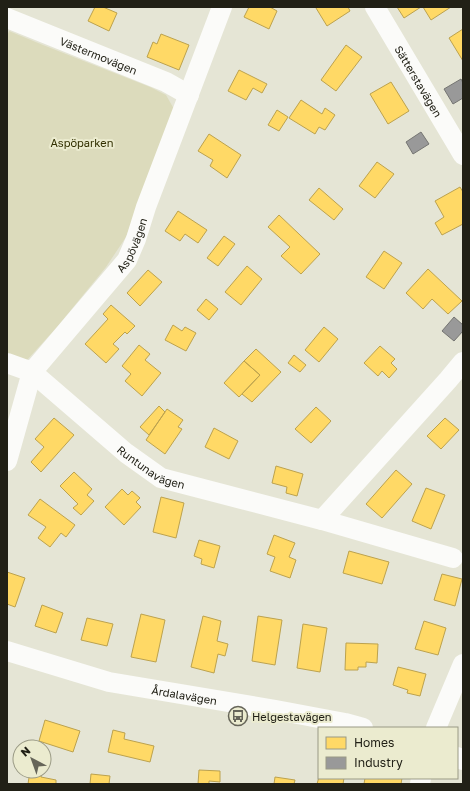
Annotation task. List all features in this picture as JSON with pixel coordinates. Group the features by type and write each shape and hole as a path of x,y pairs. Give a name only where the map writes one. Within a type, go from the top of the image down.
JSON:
{"street":[{"name":"Aspövägen","path":"7,461 32,372 127,260 222,7"},
{"name":"Sätterstavägen","path":"375,7 463,155"},
{"name":"Västermovägen","path":"7,18 166,82 189,94"},
{"path":"322,520 463,362"},
{"name":"Runtunavägen","path":"7,363 32,372 126,453 161,478 322,520 453,558"},
{"name":"Årdalavägen","path":"7,651 109,682 345,722 361,727"},
{"path":"436,727 463,664"}],"green space":[{"name":"Aspöparken","path":"9,31 150,87 166,95 174,109 126,237 106,267 57,327 27,360 7,356 7,36"}],"building: Homes":[{"path":"95,7 103,7 117,13 109,31 88,21"},
{"path":"249,7 270,7 277,11 269,29 244,17"},
{"path":"348,7 350,11 327,26 316,8"},
{"path":"397,7 421,7 404,18"},
{"path":"423,7 451,7 431,20"},
{"path":"463,29 463,61 449,38"},
{"path":"161,34 189,45 179,70 147,57 153,42 157,44"},
{"path":"346,45 362,57 336,91 321,80"},
{"path":"239,70 267,84 262,93 253,88 246,100 228,91"},
{"path":"391,82 409,111 388,124 370,94"},
{"path":"301,100 322,114 325,108 335,115 325,130 319,127 315,134 289,118"},
{"path":"277,110 288,117 279,131 268,125"},
{"path":"209,134 241,155 227,178 210,166 213,160 198,151"},
{"path":"377,162 394,174 375,198 359,186"},
{"path":"460,187 463,192 463,224 442,235 435,223 444,217 435,201"},
{"path":"319,188 343,209 334,220 309,200"},
{"path":"178,211 207,230 198,243 185,234 180,241 165,231"},
{"path":"279,215 320,254 301,274 281,256 290,247 268,227"},
{"path":"224,236 235,244 218,266 207,258"},
{"path":"384,251 402,263 384,289 366,277"},
{"path":"247,266 262,279 241,305 225,292"},
{"path":"428,269 462,301 448,314 432,299 423,309 406,293"},
{"path":"148,270 162,282 140,306 127,293"},
{"path":"206,299 218,309 209,320 197,310"},
{"path":"111,305 135,326 127,334 125,332 113,344 119,349 106,363 85,344 108,319 103,314"},
{"path":"173,325 182,331 185,327 196,333 186,351 165,340"},
{"path":"324,327 338,339 319,362 305,350"},
{"path":"139,345 150,354 145,360 161,373 142,396 125,381 131,374 122,366"},
{"path":"380,346 395,359 391,363 397,369 389,378 382,371 378,376 364,363"},
{"path":"256,349 281,372 252,402 242,394 260,375 244,361"},
{"path":"294,355 306,365 300,372 288,363"},
{"path":"244,361 260,375 239,397 224,383"},
{"path":"159,406 165,412 149,435 140,427"},
{"path":"316,407 331,421 311,443 295,429"},
{"path":"167,409 183,420 178,427 182,429 165,454 146,440"},
{"path":"54,418 74,435 41,472 31,462 44,447 35,439"},
{"path":"445,418 459,430 441,449 427,436"},
{"path":"214,428 238,441 229,459 205,447"},
{"path":"276,466 303,474 297,496 286,493 287,487 272,483"},
{"path":"396,470 412,484 382,518 366,504"},
{"path":"74,472 92,489 87,495 94,501 81,515 73,508 78,504 60,486"},
{"path":"426,488 445,495 431,529 412,521"},
{"path":"122,489 128,495 132,491 140,498 136,502 141,507 124,525 105,507"},
{"path":"161,497 184,503 176,538 153,532"},
{"path":"40,499 75,525 66,537 61,533 50,547 38,538 46,527 28,515"},
{"path":"274,535 295,543 289,557 296,560 290,578 270,571 275,557 267,554"},
{"path":"199,540 220,546 214,568 201,564 202,559 194,556"},
{"path":"349,551 389,562 382,584 343,573"},
{"path":"7,572 25,578 15,607 7,604"},
{"path":"442,574 462,579 455,606 434,600"},
{"path":"42,605 63,613 56,633 35,626"},
{"path":"141,614 165,620 156,662 131,657"},
{"path":"203,616 221,621 217,641 228,644 225,656 218,654 214,673 191,667"},
{"path":"258,616 282,620 275,665 252,661"},
{"path":"87,618 113,624 107,646 81,640"},
{"path":"424,621 446,628 438,655 415,649"},
{"path":"303,624 327,628 320,672 297,668"},
{"path":"346,643 378,644 377,663 366,662 366,667 358,667 358,670 345,670"},
{"path":"398,667 426,674 420,696 407,693 408,690 393,685"},
{"path":"45,720 80,731 73,752 52,745 52,739 40,739"},
{"path":"113,730 125,733 124,739 154,746 150,762 108,752"},
{"path":"199,770 220,771 220,782 209,781 209,784 198,784"},
{"path":"91,774 110,776 109,784 90,784"},
{"path":"275,777 295,780 294,784 274,784"},
{"path":"29,779 56,780 56,784 28,784"},
{"path":"318,779 344,779 343,784 317,784"},
{"path":"365,779 402,779 401,784 364,784"}],"building: Industry":[{"path":"461,79 463,83 463,98 453,104 444,89"},
{"path":"421,132 429,144 413,154 406,142"},
{"path":"454,317 463,325 463,331 454,341 442,331"}],"place":[{"name":"Helgestavägen","path":"238,716"}]}
